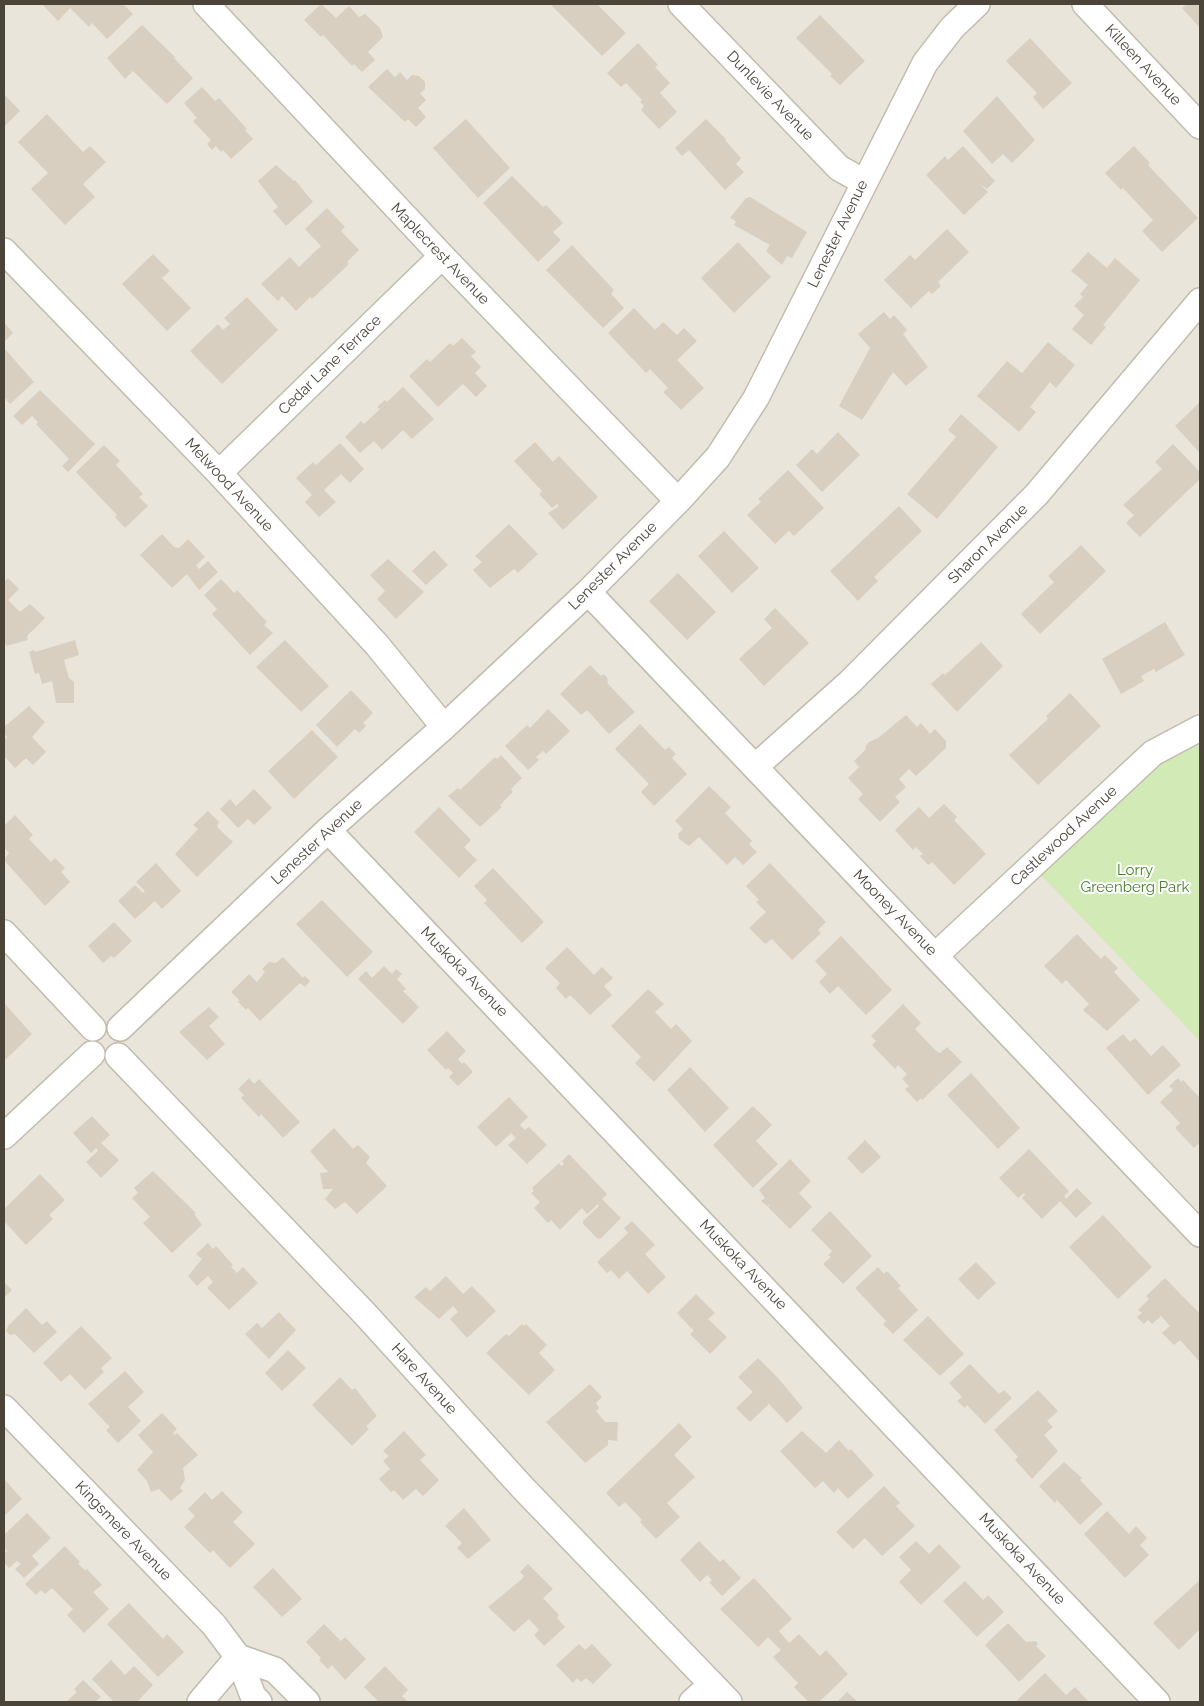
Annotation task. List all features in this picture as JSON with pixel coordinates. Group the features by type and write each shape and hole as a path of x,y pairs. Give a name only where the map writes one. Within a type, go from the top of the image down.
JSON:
{"street":[{"name":"Maplecrest Avenue","path":"206,4 442,256 678,501"},
{"name":"Dunlevie Avenue","path":"681,4 839,168 864,182"},
{"name":"Lenester Avenue","path":"120,1028 328,830 444,727 588,592 678,501 718,457 756,398 925,62 952,28 977,4"},
{"name":"Killeen Avenue","path":"1085,4 1200,126"},
{"name":"Melwood Avenue","path":"4,251 219,473 377,644 444,727"},
{"name":"Cedar Lane Terrace","path":"219,473 442,256"},
{"name":"Sharon Avenue","path":"755,768 850,682 1037,494 1200,301"},
{"name":"Mooney Avenue","path":"588,592 1200,1234"},
{"name":"Castlewood Avenue","path":"936,955 1153,753 1200,728"},
{"name":"Muskoka Avenue","path":"328,830 1157,1702"},
{"path":"4,933 93,1028"},
{"path":"107,1022 120,1028 125,1042 118,1056 105,1060 92,1054 88,1046 88,1036 93,1028 107,1022"},
{"path":"4,1136 92,1054"},
{"name":"Hare Avenue","path":"118,1056 366,1314 522,1487 729,1702"},
{"name":"Kingsmere Avenue","path":"4,1408 201,1611 238,1658 253,1696 258,1702"},
{"path":"200,1702 238,1658 276,1670 306,1702"},
{"path":"692,1702 712,1684"}],"shaded area":[{"path":"4,4 1200,4 1200,1702 4,1702"}],"green space":[{"name":"Lorry Greenberg Park","path":"1200,744 1200,1041 1040,874 1160,763"}],"building":[{"path":"42,4 123,4 133,14 107,39 92,23 89,27 70,8 58,21"},
{"path":"321,4 336,18 349,6 359,17 365,14 380,28 383,37 368,52 375,60 362,72 354,64 352,66 323,35 321,37 304,20"},
{"path":"550,4 597,4 626,33 602,56"},
{"path":"1187,4 1200,4 1200,28 1182,8"},
{"path":"820,15 865,61 840,85 830,76 832,74 796,38"},
{"path":"142,25 175,57 193,78 167,104 133,71 125,79 107,58"},
{"path":"1030,38 1072,83 1043,109 1033,97 1037,93 1006,61"},
{"path":"638,43 658,65 655,67 670,83 660,93 677,112 659,129 641,110 644,106 640,102 642,100 626,83 621,87 607,73"},
{"path":"387,69 395,77 400,72 407,80 412,75 419,76 425,82 425,89 420,93 426,100 418,108 426,117 416,127 408,119 405,122 368,87"},
{"path":"202,87 215,101 219,98 247,129 245,130 253,139 231,159 223,150 221,152 216,146 212,150 207,144 211,140 193,121 197,118 184,103"},
{"path":"4,94 20,111 4,127"},
{"path":"997,96 1035,140 1012,163 1003,154 992,164 963,131"},
{"path":"47,114 83,152 90,146 106,162 83,184 95,197 65,225 31,189 48,173 18,142"},
{"path":"466,119 510,168 478,198 433,148"},
{"path":"706,119 726,139 741,158 736,164 744,172 725,190 689,150 682,156 675,148"},
{"path":"963,146 995,181 987,189 980,184 988,192 964,215 926,175 945,156 948,160"},
{"path":"1134,146 1150,163 1148,165 1198,218 1162,252 1142,231 1153,220 1123,188 1121,190 1105,173"},
{"path":"276,165 295,180 313,202 286,226 273,211 278,207 258,181"},
{"path":"512,176 543,207 546,205 563,223 553,232 561,240 538,262 483,203"},
{"path":"750,197 807,232 792,258 787,256 782,265 766,251 770,245 734,225 736,221 730,218 746,198"},
{"path":"327,208 345,227 341,231 359,250 347,262 349,264 312,299 310,297 296,311 282,296 278,301 261,284 290,257 299,267 321,246 305,229"},
{"path":"947,229 969,252 938,282 941,286 932,294 929,291 911,308 884,280 910,255 915,260"},
{"path":"738,242 771,277 734,313 701,278"},
{"path":"572,245 614,290 611,294 624,308 603,328 546,270"},
{"path":"1088,252 1107,268 1115,258 1140,280 1103,325 1106,327 1091,345 1072,329 1084,315 1074,306 1083,297 1080,294 1088,285 1071,271"},
{"path":"153,254 170,271 162,278 191,308 167,331 122,284"},
{"path":"247,297 278,330 222,384 190,351 218,324 223,330 230,324 224,318"},
{"path":"634,308 655,330 663,322 677,335 684,328 697,341 677,360 704,388 681,410 663,392 668,388 650,369 646,373 608,333"},
{"path":"884,312 890,319 894,315 907,330 903,334 928,367 906,386 893,372 862,420 839,406 870,348 858,334"},
{"path":"4,322 13,333 4,342"},
{"path":"462,338 476,352 471,356 481,367 475,373 487,386 476,397 463,384 438,407 409,376 427,359 430,362 450,343 453,346"},
{"path":"1048,342 1075,365 1056,388 1050,382 1030,407 1036,412 1019,432 977,396 1007,361 1022,373"},
{"path":"4,348 34,382 10,404 4,397"},
{"path":"403,387 434,419 412,439 403,430 382,450 374,441 360,453 345,437 361,421 364,424 380,409 377,407 385,400 387,402"},
{"path":"40,390 95,444 68,472 62,466 69,459 36,424 38,422 32,416 22,425 13,416"},
{"path":"1200,402 1200,453 1175,426"},
{"path":"961,414 998,447 937,519 907,494 956,437 948,430"},
{"path":"838,432 860,455 822,492 796,465 812,449 817,454"},
{"path":"535,442 553,462 559,456 598,497 563,530 548,513 559,506 557,504 552,508 539,494 542,491 514,461"},
{"path":"340,443 364,469 350,483 341,474 324,490 336,502 319,517 305,502 312,495 296,478 313,462 316,465"},
{"path":"1173,444 1200,472 1200,479 1140,537 1126,523 1134,515 1123,505 1162,469 1155,462"},
{"path":"104,445 120,461 116,465 143,494 139,497 148,506 125,528 115,517 117,515 76,472"},
{"path":"788,470 824,508 794,536 789,531 775,544 747,515 761,502 758,499"},
{"path":"899,506 922,531 874,577 878,581 858,601 830,571"},
{"path":"509,524 538,554 518,573 514,569 490,588 473,570 482,562 475,556"},
{"path":"724,531 759,568 732,593 698,556"},
{"path":"162,534 174,547 179,548 188,539 205,557 196,565 199,569 208,561 218,572 199,590 187,574 172,588 140,555"},
{"path":"1081,545 1106,571 1040,634 1021,614 1054,582 1048,576"},
{"path":"434,550 448,565 426,585 412,571"},
{"path":"388,559 424,592 396,619 377,599 385,591 370,575"},
{"path":"678,573 716,612 687,640 649,601"},
{"path":"8,578 19,589 8,600 20,612 30,604 45,618 27,636 28,640 6,646 4,637 4,582"},
{"path":"221,579 234,593 237,590 267,622 264,625 273,633 250,655 212,614 217,609 204,595"},
{"path":"775,608 809,643 764,686 739,659 772,628 764,619"},
{"path":"1165,622 1185,655 1156,672 1154,669 1141,676 1144,681 1121,694 1102,659"},
{"path":"75,640 79,655 64,660 69,678 74,682 74,703 56,703 52,681 42,684 39,673 35,674 29,652 34,650 35,652"},
{"path":"285,640 329,686 301,712 256,667"},
{"path":"981,642 1003,666 957,712 931,684 943,673 945,675"},
{"path":"590,665 601,676 603,674 607,677 608,684 635,712 609,734 587,710 581,715 560,694"},
{"path":"351,690 373,713 363,723 366,726 359,733 355,729 337,747 316,725"},
{"path":"1070,693 1101,726 1038,785 1009,755 1048,719 1046,716"},
{"path":"29,706 45,722 32,737 46,752 33,765 26,758 15,768 4,756 4,740 7,737 4,733 4,727"},
{"path":"548,709 570,731 546,754 543,751 536,757 539,760 528,770 505,746 527,725 530,728"},
{"path":"906,715 917,727 921,723 930,734 935,729 946,741 946,748 916,776 909,769 899,779 906,787 895,797 900,802 880,822 858,799 863,794 848,778 859,767 854,761 866,749 865,747 869,742 878,738"},
{"path":"640,724 665,750 669,747 676,754 672,758 687,774 654,806 641,792 649,784 615,749"},
{"path":"312,730 338,757 294,799 268,771"},
{"path":"501,755 522,778 511,789 513,792 500,805 502,807 480,827 448,796 458,788 460,790 495,757 497,759"},
{"path":"709,786 731,807 725,813 752,841 749,844 757,852 743,865 735,857 727,865 699,837 689,846 679,839 678,834 683,829 675,821"},
{"path":"254,789 272,808 254,825 248,819 238,828 220,809 230,799 236,806"},
{"path":"944,804 957,817 954,820 986,854 954,885 932,862 928,865 920,856 923,854 916,847 913,850 895,830 919,807 929,818"},
{"path":"439,807 471,840 464,847 477,860 459,878 414,832"},
{"path":"208,811 219,822 217,827 233,842 197,877 175,854 198,829 193,825"},
{"path":"15,815 33,835 29,839 51,862 55,858 65,868 61,872 70,882 45,906 4,860 9,853 4,847 4,826"},
{"path":"156,863 181,891 162,909 155,901 135,919 118,901 135,885 143,893 145,891 136,882"},
{"path":"770,863 826,922 818,930 821,933 792,960 772,939 765,944 749,928 766,912 756,902 759,900 746,886"},
{"path":"493,868 544,922 522,943 484,903 487,900 474,886"},
{"path":"322,900 373,952 347,977 296,924"},
{"path":"114,922 132,941 114,958 111,956 103,963 88,946"},
{"path":"1077,934 1101,959 1105,955 1118,968 1114,972 1140,1000 1107,1031 1083,1010 1089,1004 1066,980 1062,984 1044,966"},
{"path":"841,936 892,990 866,1015 838,986 830,994 819,982 827,974 815,961"},
{"path":"567,947 594,975 602,967 613,978 604,986 612,995 590,1015 570,995 566,999 556,988 560,983 545,968"},
{"path":"283,957 303,978 305,976 310,981 305,987 300,983 260,1021 248,1008 246,1010 238,1002 239,1000 231,992 249,974 257,982 265,972 262,969 269,962 276,963"},
{"path":"384,966 392,974 396,969 402,974 397,979 406,989 403,991 419,1007 403,1024 358,979 366,971 372,978"},
{"path":"648,989 664,1004 655,1012 671,1029 676,1024 692,1041 654,1082 635,1063 641,1057 611,1026"},
{"path":"4,1003 32,1034 4,1061"},
{"path":"903,1004 921,1023 915,1029 936,1051 940,1053 947,1047 962,1062 922,1100 921,1098 917,1102 905,1089 909,1086 902,1079 907,1074 898,1065 895,1069 872,1045 876,1041 871,1036"},
{"path":"209,1007 219,1017 209,1026 225,1044 207,1060 179,1032"},
{"path":"447,1031 466,1051 458,1059 462,1064 464,1062 473,1072 458,1086 449,1077 453,1073 448,1068 446,1070 427,1050"},
{"path":"1123,1034 1130,1042 1135,1038 1151,1056 1163,1045 1181,1065 1148,1095 1106,1048"},
{"path":"690,1067 729,1108 705,1132 667,1090"},
{"path":"971,1073 1020,1128 998,1149 947,1095"},
{"path":"249,1078 254,1084 259,1079 300,1122 283,1138 261,1114 259,1117 241,1098 244,1095 238,1089"},
{"path":"1178,1078 1181,1082 1183,1080 1200,1098 1200,1142 1194,1148 1175,1128 1180,1123 1160,1102 1173,1090 1169,1086"},
{"path":"509,1097 528,1117 520,1125 525,1130 529,1127 547,1145 527,1164 508,1145 516,1138 511,1133 496,1147 477,1127"},
{"path":"753,1106 772,1125 756,1141 778,1164 753,1188 713,1145"},
{"path":"92,1116 110,1135 101,1143 119,1160 101,1178 86,1162 98,1151 96,1148 91,1153 73,1133"},
{"path":"334,1128 353,1149 358,1145 370,1157 366,1163 387,1186 357,1214 345,1202 335,1209 325,1199 333,1189 323,1189 320,1173 328,1172 310,1151"},
{"path":"865,1140 881,1157 862,1174 847,1158"},
{"path":"1029,1149 1069,1191 1064,1196 1066,1199 1077,1188 1092,1203 1076,1218 1060,1201 1042,1219 1022,1198 1025,1195 1024,1193 1018,1198 999,1178"},
{"path":"569,1154 607,1194 602,1199 621,1218 600,1239 583,1224 583,1221 599,1206 598,1204 587,1214 582,1208 560,1230 551,1220 548,1223 534,1208 540,1202 531,1193 534,1191 532,1188 559,1163 561,1166 564,1164 562,1161"},
{"path":"790,1159 811,1181 799,1193 812,1207 790,1229 768,1207 771,1204 767,1206 761,1201 765,1198 759,1190"},
{"path":"153,1171 196,1213 194,1214 202,1225 172,1253 143,1223 150,1217 132,1198 138,1193 134,1188"},
{"path":"40,1174 65,1200 49,1215 53,1219 26,1245 4,1221 4,1209"},
{"path":"830,1211 872,1256 843,1284 823,1264 831,1257 828,1255 832,1251 811,1230"},
{"path":"1103,1215 1152,1267 1118,1299 1069,1247"},
{"path":"632,1221 655,1245 645,1254 666,1277 648,1294 627,1271 619,1279 611,1270 607,1273 597,1262 628,1233 624,1228"},
{"path":"208,1243 213,1249 216,1246 233,1265 231,1267 237,1273 243,1267 258,1283 229,1310 207,1288 213,1282 208,1276 197,1286 188,1276 202,1259 196,1254"},
{"path":"976,1262 996,1283 978,1300 958,1279"},
{"path":"878,1267 884,1274 887,1271 901,1286 898,1288 918,1310 893,1334 883,1324 886,1321 855,1288"},
{"path":"446,1276 463,1294 472,1286 496,1311 467,1338 450,1319 458,1312 453,1306 439,1319 414,1297 426,1287 430,1291"},
{"path":"1165,1278 1200,1314 1200,1362 1180,1340 1174,1345 1162,1333 1170,1326 1161,1316 1152,1324 1148,1320 1144,1324 1137,1317 1142,1313 1138,1310 1149,1299 1146,1296"},
{"path":"4,1282 12,1290 4,1298"},
{"path":"696,1294 715,1313 708,1319 727,1337 710,1354 690,1334 694,1331 677,1313"},
{"path":"26,1308 42,1325 47,1321 57,1332 34,1353 15,1334 10,1335 6,1331 8,1326"},
{"path":"279,1312 296,1330 269,1359 245,1334 257,1323 262,1328"},
{"path":"928,1316 964,1354 940,1376 903,1340"},
{"path":"522,1324 524,1326 526,1324 547,1345 539,1353 555,1370 529,1395 486,1353 506,1334 509,1336"},
{"path":"81,1326 112,1358 101,1368 104,1372 85,1390 70,1374 61,1382 43,1363"},
{"path":"288,1350 306,1368 282,1391 265,1373"},
{"path":"758,1358 803,1408 787,1423 769,1404 750,1422 736,1408 753,1392 738,1377"},
{"path":"970,1364 999,1394 1004,1390 1012,1398 985,1424 967,1405 965,1408 957,1401 962,1397 949,1383"},
{"path":"125,1371 144,1392 128,1407 141,1421 118,1443 106,1430 110,1427 88,1404"},
{"path":"340,1377 352,1390 355,1388 377,1416 366,1426 369,1429 352,1446 312,1405"},
{"path":"590,1384 602,1397 596,1403 599,1408 596,1411 605,1422 618,1422 617,1441 608,1440 608,1445 585,1463 546,1422"},
{"path":"1038,1390 1058,1411 1047,1421 1053,1427 1044,1435 1058,1451 1032,1479 1015,1460 1018,1457 994,1430"},
{"path":"162,1413 177,1429 173,1433 175,1435 177,1433 198,1455 183,1468 185,1480 180,1488 183,1491 171,1501 159,1489 151,1492 147,1481 137,1470 153,1452 138,1435"},
{"path":"679,1423 692,1437 674,1455 695,1477 667,1503 680,1517 656,1539 625,1502 619,1507 606,1493"},
{"path":"404,1431 426,1455 420,1460 439,1480 423,1496 416,1489 403,1500 394,1490 391,1492 379,1479 390,1469 383,1461 389,1456 383,1451"},
{"path":"802,1431 826,1453 839,1440 849,1451 851,1449 874,1475 848,1499 838,1488 834,1493 823,1481 815,1488 780,1451"},
{"path":"1064,1462 1082,1478 1080,1480 1103,1504 1080,1525 1057,1500 1055,1503 1039,1486"},
{"path":"4,1479 22,1499 4,1516"},
{"path":"884,1486 900,1503 896,1506 915,1526 882,1556 865,1538 853,1549 836,1532"},
{"path":"222,1491 243,1512 233,1522 255,1544 230,1568 213,1550 210,1553 184,1527 195,1516 188,1509 205,1492 212,1500"},
{"path":"464,1508 491,1540 468,1559 457,1548 462,1543 445,1526"},
{"path":"1107,1511 1129,1534 1136,1526 1147,1538 1140,1545 1149,1555 1125,1578 1084,1534"},
{"path":"27,1513 51,1538 32,1556 39,1564 24,1578 15,1569 21,1564 17,1561 9,1568 4,1562 4,1554 7,1551 4,1547 4,1535"},
{"path":"699,1541 720,1562 723,1559 741,1578 722,1596 709,1582 712,1580 707,1575 700,1582 680,1560"},
{"path":"916,1541 929,1554 939,1544 961,1567 921,1605 899,1582 911,1570 899,1557"},
{"path":"65,1546 80,1562 78,1564 85,1570 87,1569 102,1585 93,1592 109,1609 84,1633 67,1615 73,1609 52,1588 45,1594 41,1590 36,1595 25,1584"},
{"path":"528,1564 553,1589 543,1598 559,1615 557,1618 565,1627 544,1646 534,1635 539,1630 529,1619 514,1632 488,1607 522,1579 524,1576 520,1572"},
{"path":"273,1568 302,1599 282,1617 253,1587"},
{"path":"754,1578 792,1619 779,1631 789,1643 799,1634 820,1656 826,1650 848,1674 819,1702 809,1702 794,1687 798,1683 773,1657 781,1650 768,1637 758,1647 720,1609"},
{"path":"1200,1580 1200,1629 1179,1650 1153,1623"},
{"path":"965,1581 983,1600 988,1595 1004,1612 977,1637 943,1601"},
{"path":"129,1603 163,1639 167,1634 184,1652 158,1677 107,1624"},
{"path":"1008,1623 1026,1642 1036,1641 1038,1644 1036,1646 1046,1656 1019,1682 985,1645"},
{"path":"324,1624 341,1641 345,1637 366,1659 345,1680 332,1665 328,1669 319,1660 321,1658 306,1642"},
{"path":"579,1644 585,1650 592,1644 612,1665 593,1684 586,1678 581,1682 577,1678 573,1683 556,1665"},
{"path":"111,1660 125,1675 134,1666 153,1685 137,1702 114,1702 92,1679"},
{"path":"385,1666 408,1690 402,1696 408,1702 379,1702 364,1687"},
{"path":"1045,1673 1066,1695 1075,1687 1089,1702 1015,1702"},
{"path":"83,1680 101,1697 95,1702 66,1702 77,1692 74,1689"},
{"path":"847,1692 858,1702 837,1702"}]}
